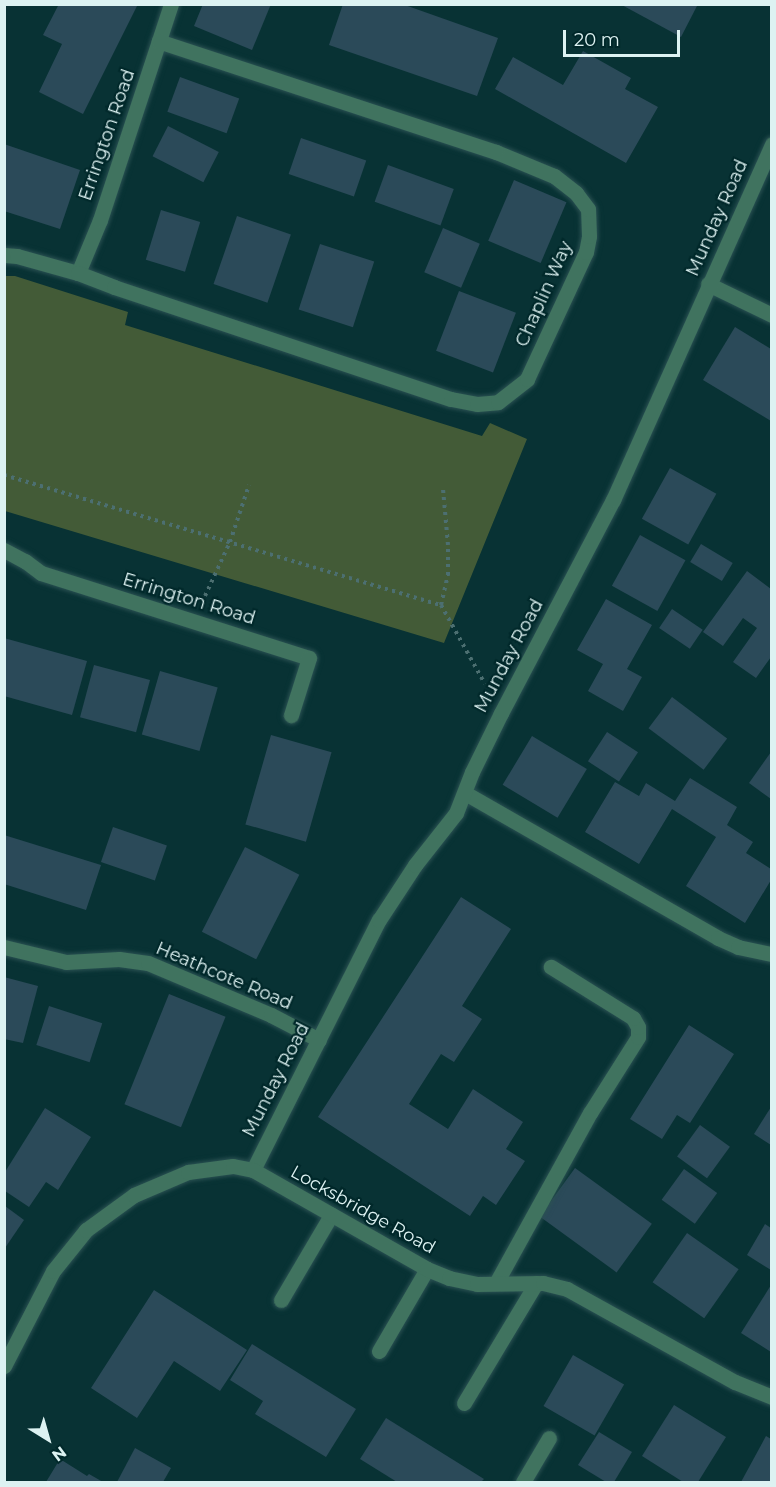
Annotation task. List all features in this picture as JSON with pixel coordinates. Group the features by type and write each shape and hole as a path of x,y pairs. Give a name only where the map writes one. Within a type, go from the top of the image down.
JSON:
{"street":[{"name":"Errington Road","path":"78,273 100,220 171,4"},
{"name":"Chaplin Way","path":"78,273 451,399 477,404 498,402 527,379 586,252 589,236 588,208 576,193 554,176 496,152 159,41"},
{"name":"Munday Road","path":"253,1170 379,920 415,865 456,813 472,772 501,713 613,500 771,144"},
{"path":"4,255 17,255 78,273"},
{"path":"708,284 771,315"},
{"name":"Errington Road","path":"4,550 41,573 309,658 291,714"},
{"path":"465,793 718,939 738,947 771,954"},
{"name":"Heathcote Road","path":"4,947 66,962 119,959 148,963 271,1015 319,1040"},
{"path":"496,1282 590,1113 638,1037 638,1027 633,1018 551,967"},
{"name":"Locksbridge Road","path":"4,1366 53,1270 86,1230 134,1195 188,1172 233,1166 253,1170 428,1269 449,1278 477,1284 536,1283 567,1289 735,1382 771,1397"},
{"path":"281,1300 331,1215"},
{"path":"379,1351 428,1269"},
{"path":"464,1403 536,1283"},
{"path":"523,1482 549,1438"}],"path":[{"path":"4,475 441,605"},
{"path":"193,621 230,542 249,485"},
{"path":"443,489 448,575 441,605 501,713"}],"green space":[{"path":"4,276 15,276 128,312 125,325 482,436 490,423 527,439 444,643 5,511"}],"building":[{"path":"59,4 138,4 83,114 39,92 62,44 43,35"},
{"path":"203,4 271,4 252,50 194,26"},
{"path":"343,4 402,4 498,38 477,96 329,45"},
{"path":"620,4 698,4 681,37"},
{"path":"583,51 631,78 625,89 658,107 626,163 495,89 513,57 563,85"},
{"path":"180,77 239,99 227,133 167,112"},
{"path":"168,126 219,152 203,182 153,156"},
{"path":"301,138 366,160 354,196 289,174"},
{"path":"4,144 80,170 60,229 4,211"},
{"path":"388,165 454,189 440,226 375,202"},
{"path":"514,180 566,202 541,263 488,241"},
{"path":"161,210 200,222 185,272 146,260"},
{"path":"237,216 291,235 267,303 214,284"},
{"path":"443,228 480,244 461,288 424,272"},
{"path":"320,244 374,262 353,327 299,310"},
{"path":"459,291 516,313 493,373 436,351"},
{"path":"735,327 771,349 771,421 703,380"},
{"path":"670,468 716,494 688,544 642,519"},
{"path":"640,535 685,560 657,611 612,586"},
{"path":"701,544 733,563 722,581 690,562"},
{"path":"747,571 771,589 771,657 756,678 733,662 757,628 743,618 723,646 703,632"},
{"path":"606,599 652,625 627,669 642,677 623,711 588,691 603,664 577,650"},
{"path":"672,609 703,630 690,649 659,628"},
{"path":"4,638 87,661 72,715 4,696"},
{"path":"94,665 150,680 136,732 80,717"},
{"path":"160,671 218,688 199,751 142,734"},
{"path":"672,697 727,739 704,770 649,728"},
{"path":"607,732 638,752 619,782 588,761"},
{"path":"271,735 332,752 306,842 245,824"},
{"path":"532,736 587,769 558,818 503,785"},
{"path":"771,752 771,799 749,783"},
{"path":"690,778 737,807 727,825 753,842 746,853 771,869 771,880 745,923 686,886 716,837 672,809 639,864 585,832 615,782 639,796 646,783 675,801"},
{"path":"113,827 167,846 155,881 101,862"},
{"path":"4,835 101,865 86,910 4,884"},
{"path":"245,847 299,875 256,959 202,932"},
{"path":"461,897 511,929 462,1006 482,1019 454,1062 441,1054 409,1104 448,1129 473,1089 523,1122 506,1149 525,1161 496,1205 483,1196 470,1216 318,1117"},
{"path":"4,977 38,986 23,1043 4,1039"},
{"path":"169,994 226,1017 181,1127 124,1104"},
{"path":"49,1006 102,1023 90,1062 36,1045"},
{"path":"689,1025 734,1054 690,1123 677,1115 662,1139 630,1119"},
{"path":"771,1107 771,1145 754,1134"},
{"path":"45,1108 91,1137 58,1190 46,1182 29,1207 5,1191 5,1172"},
{"path":"700,1125 730,1147 707,1178 677,1157"},
{"path":"575,1168 652,1224 617,1272 540,1217"},
{"path":"684,1169 717,1193 695,1224 662,1200"},
{"path":"5,1206 24,1220 5,1248"},
{"path":"765,1224 771,1228 771,1270 747,1255"},
{"path":"687,1233 739,1269 704,1318 653,1282"},
{"path":"771,1285 771,1352 741,1333"},
{"path":"154,1290 247,1350 220,1391 174,1361 137,1418 91,1388"},
{"path":"252,1344 356,1409 326,1457 255,1414 263,1401 230,1380"},
{"path":"573,1355 624,1384 595,1436 544,1406"},
{"path":"674,1405 726,1437 698,1482 683,1482 642,1456"},
{"path":"386,1418 484,1479 481,1482 397,1482 360,1459"},
{"path":"599,1432 632,1452 614,1482 606,1482 578,1465"},
{"path":"766,1436 771,1439 771,1482 741,1482"},
{"path":"135,1448 171,1468 163,1482 117,1482"},
{"path":"60,1459 87,1476 89,1474 103,1482 46,1482"}]}
